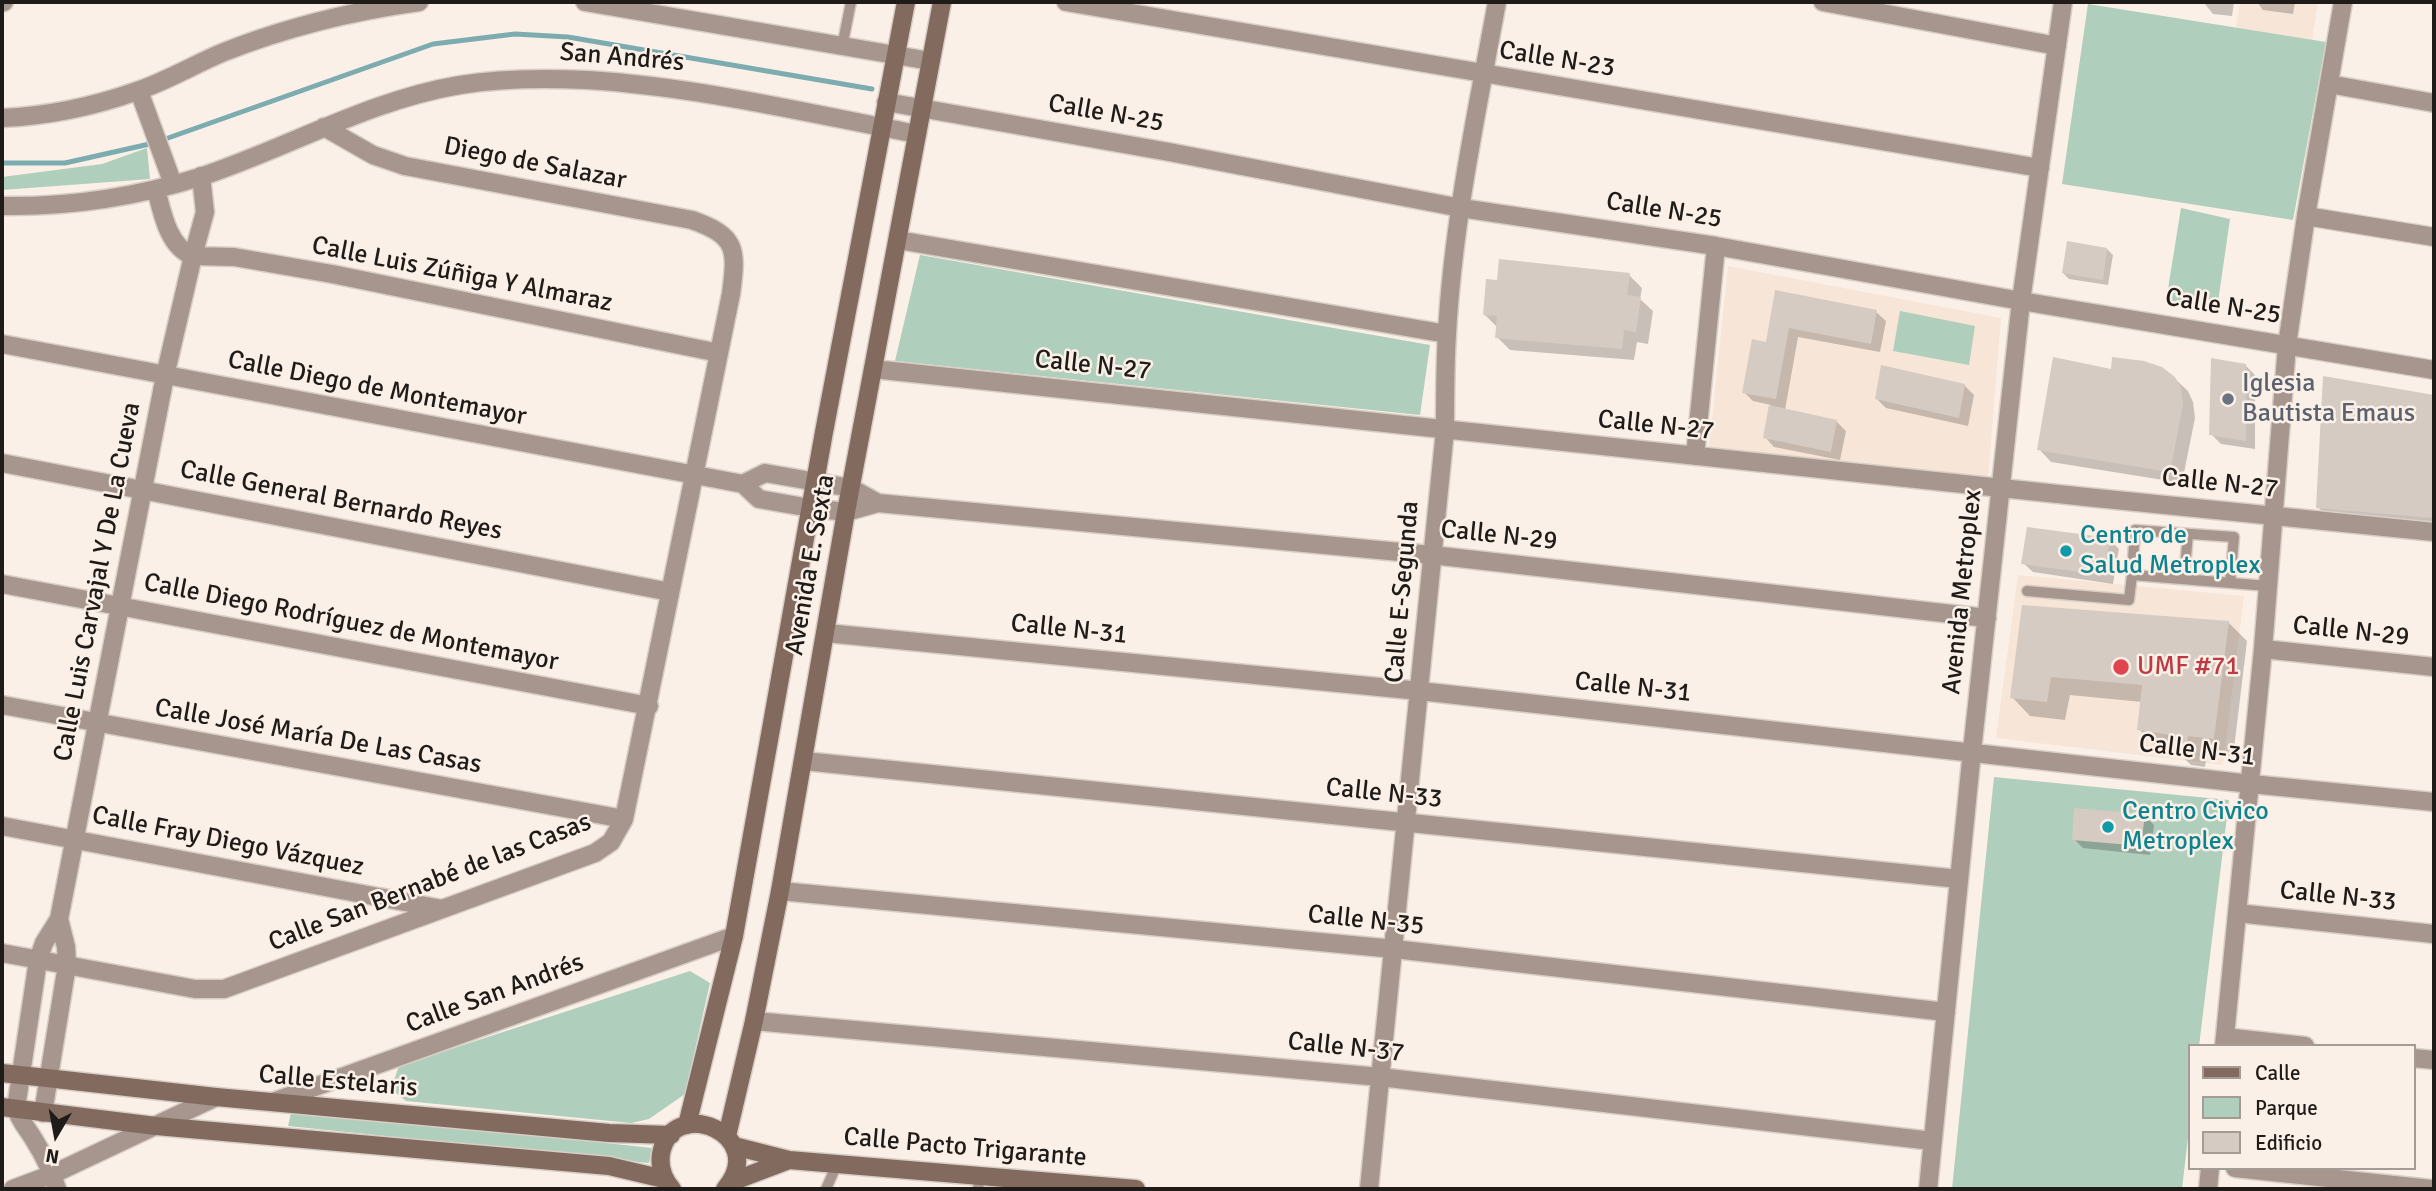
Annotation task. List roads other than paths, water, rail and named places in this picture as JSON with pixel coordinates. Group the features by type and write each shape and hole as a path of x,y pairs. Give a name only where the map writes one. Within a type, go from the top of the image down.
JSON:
{"street":[{"path":"2,118 96,103 139,91 224,52 301,26 382,7 419,2"},
{"path":"585,2 930,61"},
{"name":"Avenida E. Sexta","path":"687,1125 734,936 815,481 906,2"},
{"name":"Avenida E. Sexta","path":"728,1186 736,1171 737,1158 730,1141 780,891 846,512 942,2"},
{"name":"Calle N-23","path":"1066,2 2040,168"},
{"name":"Calle E-Segunda","path":"1369,1189 1445,430 1447,334 1461,208 1497,2"},
{"path":"1823,2 2057,46"},
{"name":"Avenida Metroplex","path":"1927,1189 2021,301 2063,2"},
{"path":"2273,1044 2225,1041 2263,649 2287,345 2343,2"},
{"name":"San Andrés","path":"2,206 42,206 112,199 165,187 201,176 393,102 460,85 534,78 644,84 719,94 917,134"},
{"path":"2329,84 2434,103"},
{"path":"139,91 166,163 165,187 171,235 183,250 193,256"},
{"name":"Calle N-25","path":"886,102 1169,152 1461,208 1716,246 2021,301 2434,370"},
{"name":"Diego de Salazar","path":"324,127 361,149 405,166 692,219 712,227 726,237 732,250"},
{"name":"Calle Luis Carvajal Y De La Cueva","path":"9,1107 20,1076 38,960 44,943 59,919 165,376 205,212 201,176"},
{"path":"2306,216 2434,237"},
{"path":"898,240 1447,334"},
{"path":"1695,456 1716,246"},
{"name":"Calle San Bernabé de las Casas","path":"2,953 195,989 224,989 602,850 617,835 624,819 649,706 692,476 719,353 734,268 732,250"},
{"name":"Calle Luis Zúñiga Y Almaraz","path":"193,256 234,257 332,274 719,353"},
{"name":"Calle Diego de Montemayor","path":"2,345 692,476 743,484 765,474 851,488"},
{"name":"Calle N-27","path":"873,369 2434,532"},
{"name":"Calle General Bernardo Reyes","path":"2,463 670,592"},
{"name":"Calle Diego de Montemayor","path":"743,484 759,499 810,509 846,512"},
{"name":"Calle N-29","path":"851,488 878,503"},
{"name":"Calle N-29","path":"846,512 878,503 1432,555 1987,618"},
{"name":"Calle Diego Rodríguez de Montemayor","path":"2,584 649,706"},
{"name":"Calle N-31","path":"826,633 1420,691 2250,784 2434,802"},
{"name":"Calle N-29","path":"2263,649 2434,667"},
{"name":"Calle José María De Las Casas","path":"2,705 624,819"},
{"name":"Calle N-33","path":"804,761 1959,879"},
{"name":"Calle Fray Diego Vázquez","path":"2,825 444,909"},
{"name":"Calle N-35","path":"780,891 1394,949 1945,1012"},
{"name":"Calle N-33","path":"2237,913 2434,933"},
{"name":"Calle Luis Carvajal Y De La Cueva","path":"43,1112 68,965 59,919"},
{"name":"Calle San Andrés","path":"274,1102 734,936"},
{"name":"Calle N-37","path":"754,1021 1380,1077 1932,1141"},
{"path":"2415,1058 2434,1060"},
{"name":"Calle Estelaris","path":"2,1073 216,1097 609,1133 671,1135"},
{"path":"13,1189 55,1182 156,1126 216,1097"},
{"path":"9,1107 156,1126 609,1166 669,1186"},
{"path":"9,1107 30,1133 55,1182"},
{"name":"Calle Pacto Trigarante","path":"687,1125 702,1123 716,1127 730,1141 789,1160 979,1182 1125,1189"},
{"path":"669,1186 660,1163 663,1148 671,1135 687,1125"},
{"name":"Calle Pacto Trigarante","path":"728,1186 789,1160"},
{"path":"2208,1189 2210,1170"},
{"path":"2254,1170 2431,1189"}],"lane":[{"path":"842,47 852,2"},
{"path":"2027,591 2129,600 2136,530 2234,537 2230,583"},
{"path":"2184,579 2188,534"},
{"path":"2132,575 2268,586"},
{"path":"826,1189 837,1164"}],"waterway":[{"path":"2,163 65,163 154,143 433,44 515,34 568,37 872,89"}],"place":[{"name":"Iglesia Bautista Emaus","path":"2228,399"},
{"name":"Centro de Salud Metroplex","path":"2066,551"},
{"name":"UMF #71","path":"2121,667"},
{"name":"Centro Civico Metroplex","path":"2108,827"}]}
